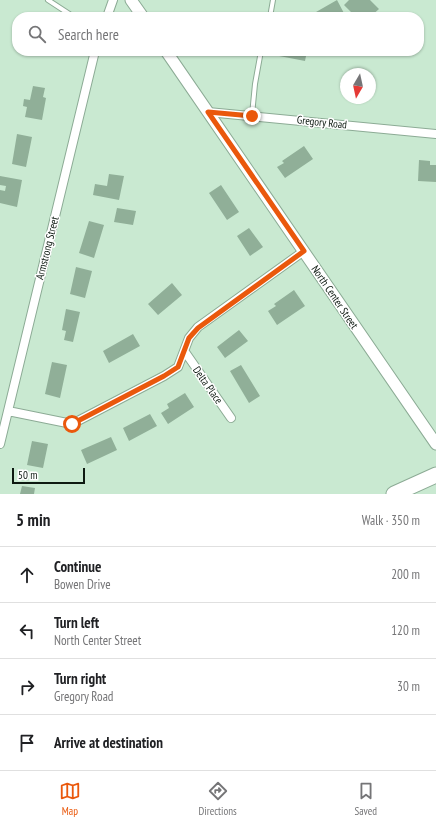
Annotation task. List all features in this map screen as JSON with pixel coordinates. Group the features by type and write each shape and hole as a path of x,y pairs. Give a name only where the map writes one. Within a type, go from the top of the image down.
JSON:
{"highway":[{"path":"394,494 436,475"}],"main road":[{"path":"131,0 139,12"},
{"name":"North Center Street","path":"169,56 436,444"}],"street":[{"path":"109,12 113,0"},
{"name":"Armstrong Street","path":"0,444 94,56"},
{"name":"Gregory Road","path":"208,112 436,134"},
{"path":"8,411 72,424 164,376 178,367 185,352 189,338 198,328 304,251"},
{"name":"Delta Place","path":"185,352 231,418"}],"lane":[{"path":"48,0 66,12"},
{"path":"271,12 273,0"},
{"path":"252,116 260,56"}],"building":[{"path":"337,0 343,12 316,12"},
{"path":"349,0 370,0 379,9 376,12 351,12 344,5"},
{"path":"279,56 306,56 305,61"},
{"path":"33,86 45,88 43,97 46,98 42,120 25,117 27,107 23,106 24,99 30,100"},
{"path":"17,134 32,137 26,167 12,164"},
{"path":"304,146 313,159 285,178 277,167 284,163 282,161"},
{"path":"419,160 430,161 430,165 436,165 436,182 418,181"},
{"path":"109,174 124,176 119,200 93,195 95,184 107,186"},
{"path":"0,176 22,180 17,207 0,203 0,190 5,191 6,186 0,185"},
{"path":"221,185 239,212 227,220 209,193"},
{"path":"117,208 136,211 133,225 114,222"},
{"path":"89,221 104,225 94,258 79,253"},
{"path":"249,228 263,247 250,256 237,236"},
{"path":"76,267 92,271 85,298 70,294"},
{"path":"172,283 182,295 158,315 148,304"},
{"path":"294,290 305,306 277,325 268,311 276,306 274,304"},
{"path":"66,309 80,312 73,342 64,340 66,331 62,330"},
{"path":"239,330 248,341 225,358 217,347"},
{"path":"133,334 140,346 109,363 103,351"},
{"path":"52,362 67,365 60,398 45,394"},
{"path":"241,365 260,396 249,403 230,371"},
{"path":"185,393 194,407 168,424 161,413 169,408 167,404"},
{"path":"150,414 157,426 129,441 123,428"},
{"path":"111,437 117,450 87,464 81,450"},
{"path":"32,441 48,444 43,468 27,465"},
{"path":"22,486 35,488 34,494 20,494"}],"route":[{"path":"72,424 164,376 178,367 185,352 189,338 198,328 304,251 208,112 252,116"}]}
